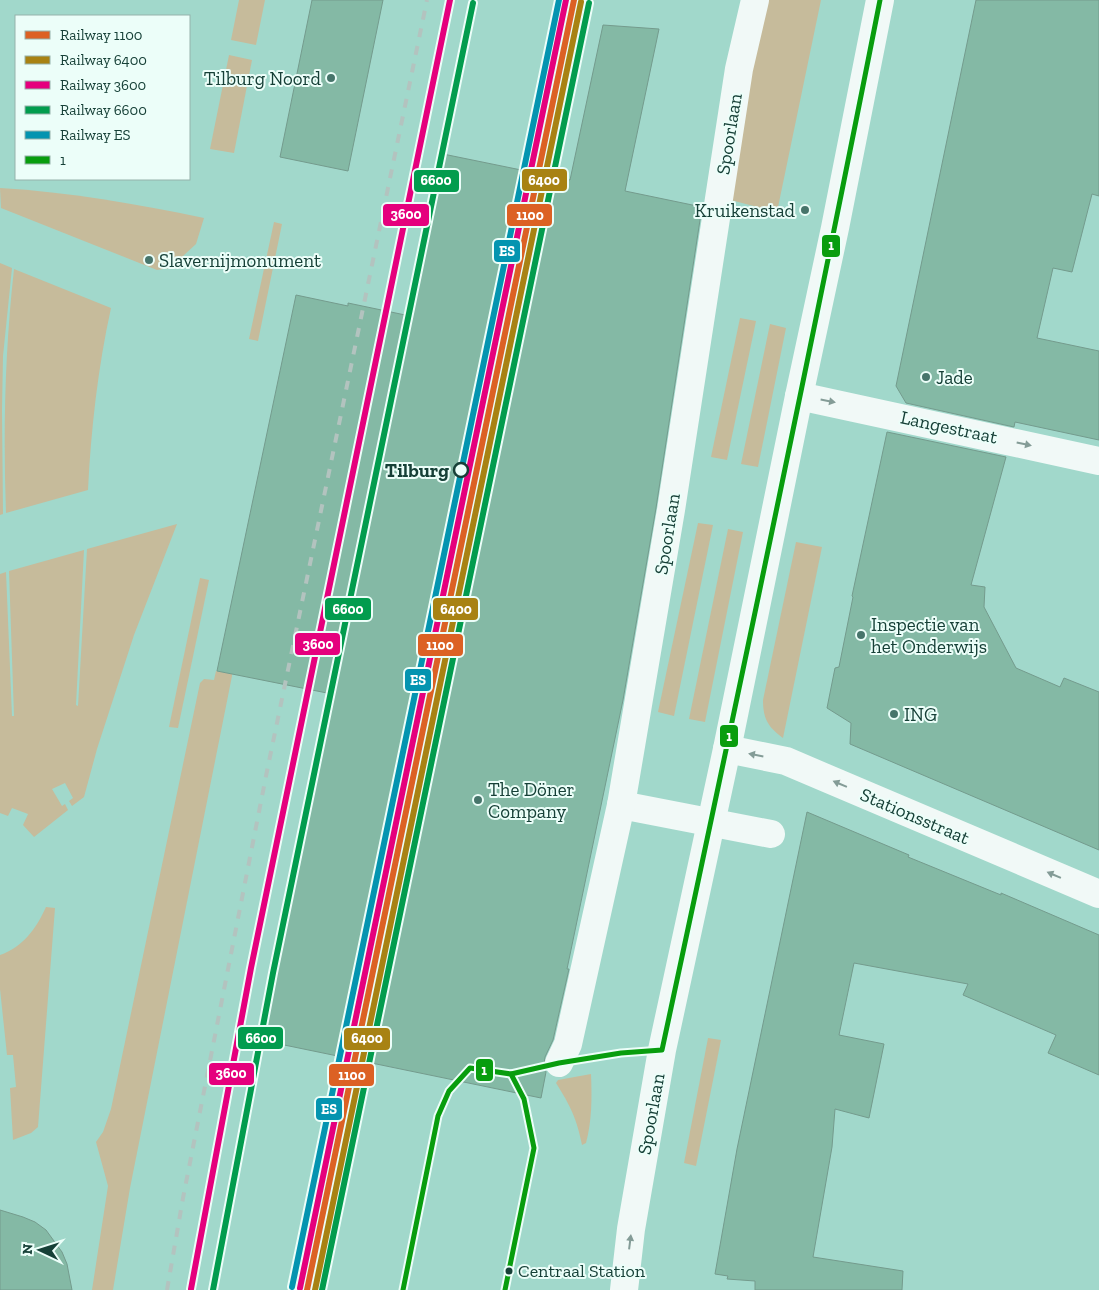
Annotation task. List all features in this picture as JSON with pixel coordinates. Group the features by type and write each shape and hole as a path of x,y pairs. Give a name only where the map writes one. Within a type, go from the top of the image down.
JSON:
{"street":[{"name":"Spoorlaan","path":"559,1063 568,1044 621,805 671,510 739,69 755,0"},
{"name":"Spoorlaan","path":"624,1290 662,1050 727,749 835,228 880,0"},
{"name":"Langestraat","path":"799,396 1099,460"},
{"name":"Stationsstraat","path":"727,749 786,761 1099,894"},
{"path":"621,805 771,834"}],"shaded area":[{"path":"239,0 265,0 256,45 231,40"},
{"path":"764,0 821,0 777,212 723,198"},
{"path":"229,55 252,60 234,153 210,149"},
{"path":"0,188 52,192 103,199 204,218 196,244 170,268 157,270 1,208"},
{"path":"274,222 282,224 258,341 249,339"},
{"path":"0,263 12,268 3,356 3,514 0,515"},
{"path":"14,269 111,308 96,398 88,490 6,513 6,391"},
{"path":"740,318 756,321 727,460 711,457"},
{"path":"770,324 786,328 758,467 741,464"},
{"path":"698,523 713,525 674,716 658,712"},
{"path":"177,524 134,635 97,749 84,797 72,806 69,801 73,798 65,783 52,789 62,806 65,804 68,810 34,837 23,825 28,814 12,808 8,816 0,813 0,574 6,572 12,716 14,716 9,571 84,550 76,705 78,706 87,549"},
{"path":"728,529 743,532 705,722 689,719"},
{"path":"796,542 822,547 783,738 767,722 763,700"},
{"path":"200,578 209,580 178,728 169,727"},
{"path":"216,671 232,674 232,676 130,1188 113,1290 92,1290 108,1186 96,1142 103,1132 111,1109 200,683 204,679 214,680"},
{"path":"46,907 55,908 38,1127 31,1133 13,1140 10,1088 16,1087 13,1055 7,1055 0,989 0,955 8,952 28,936 38,923"},
{"path":"708,1038 721,1040 696,1166 684,1163"},
{"path":"591,1074 589,1126 586,1143 582,1145 572,1112 556,1083 558,1080"}],"building":[{"name":"Tilburg Noord","path":"312,0 383,0 348,171 280,157"},
{"path":"976,0 1099,0 1099,196 1092,194 1072,272 1053,268 1037,338 1099,351 1099,440 1015,422 1014,427 906,403 896,386"},
{"path":"603,25 659,29 625,191 702,207 656,508 623,700 567,969 569,969 553,1040 545,1057 544,1065 546,1072 541,1098 260,1040 332,694 217,671 296,295 348,306 348,303 410,316 443,154 570,180"},
{"path":"887,432 1006,457 971,585 985,587 984,607 1016,668 1060,687 1064,678 1099,692 1099,850 850,744 851,723 827,708 835,668 839,667"},
{"path":"807,812 909,855 908,857 1001,895 1001,893 1099,935 1099,1075 1048,1053 1056,1035 963,995 968,984 854,963 839,1035 884,1044 869,1118 835,1109 832,1147 813,1257 903,1271 902,1290 755,1290 755,1281 727,1279 728,1276 715,1274 737,1149"},
{"path":"0,1210 35,1222 46,1230 62,1252 67,1264 72,1290 0,1290"}],"railway":[{"path":"167,1290 183,1198 267,771 427,0"}],"rail line":[{"name":"3600","path":"191,1289 251,968 450,0"},
{"name":"ES","path":"292,1287 559,0"},
{"name":"3600","path":"300,1288 566,0"},
{"name":"1100","path":"307,1290 574,0"},
{"name":"6400","path":"315,1290 581,2"},
{"name":"6600","path":"213,1290 273,973 473,3"},
{"name":"6600","path":"322,1290 589,3"}],"transit line":[{"name":"1","path":"403,1290 438,1116 449,1091 470,1068 511,1074 559,1063 621,1053 662,1050 773,526 880,0"},
{"name":"1","path":"505,1290 534,1148 524,1099 511,1074"}],"place":[{"name":"Tilburg Noord","path":"331,78"},
{"name":"Kruikenstad","path":"805,210"},
{"name":"Slavernijmonument","path":"149,260"},
{"name":"Jade","path":"926,377"},
{"name":"Tilburg","path":"461,470"},
{"name":"Inspectie van het Onderwijs","path":"861,635"},
{"name":"ING","path":"894,714"},
{"name":"The Döner Company","path":"478,800"},
{"name":"Centraal Station","path":"509,1271"}]}
